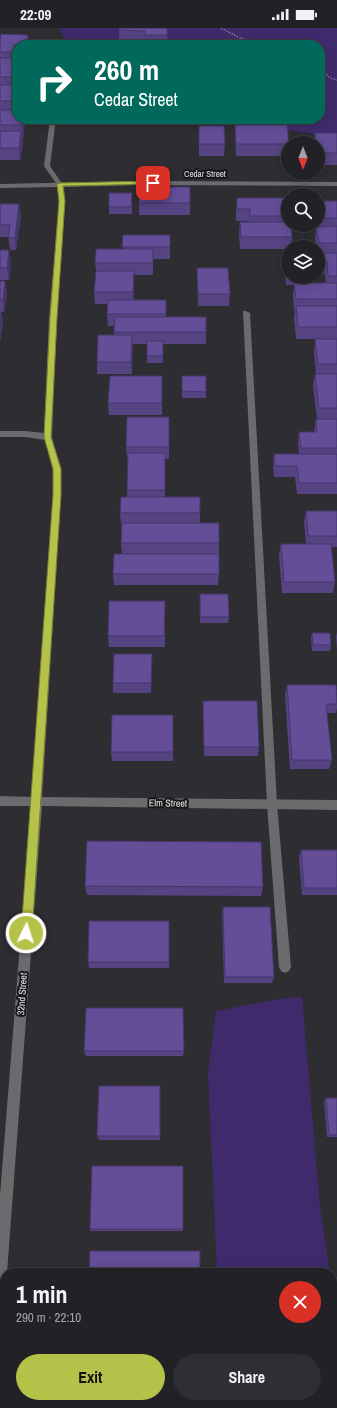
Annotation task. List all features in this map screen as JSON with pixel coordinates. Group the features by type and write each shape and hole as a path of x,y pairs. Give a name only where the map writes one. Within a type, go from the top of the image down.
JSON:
{"street":[{"path":"52,124 48,166 60,184"},
{"name":"Cedar Street","path":"0,186 138,183 337,184"},
{"name":"32nd Street","path":"1,1268 36,801 57,495 57,469 48,437 53,318 62,201 60,184"},
{"path":"246,314 272,804 285,967"},
{"path":"0,434 25,434 48,437"},
{"name":"Elm Street","path":"0,801 337,805"}],"path":[{"path":"221,28 246,40"},
{"path":"325,73 330,78 337,80"}],"shaded area":[{"path":"58,28 337,28 337,137 238,124 325,124 325,40 66,40"},
{"path":"302,997 320,1207 329,1268 217,1268 208,1073 216,1011 278,999"}],"building":[{"path":"119,28 167,28 167,35 144,35 145,31 119,30"},
{"path":"1,34 28,35 27,40 12,40 12,52 0,52"},
{"path":"0,58 12,58 12,77 0,77"},
{"path":"0,85 12,85 12,101 0,101"},
{"path":"0,110 12,110 12,124 22,124 22,125 0,125"},
{"path":"235,125 287,125 288,136 281,136 281,144 236,144"},
{"path":"199,126 224,126 225,144 199,144"},
{"path":"0,131 21,131 19,148 0,148"},
{"path":"315,133 337,133 337,153 325,153 325,136 315,136"},
{"path":"139,187 190,187 190,203 139,203"},
{"path":"109,193 132,193 131,207 109,207"},
{"path":"237,198 281,198 281,216 250,216 250,209 237,209"},
{"path":"325,201 337,201 337,218 325,218"},
{"path":"0,204 19,204 15,238 8,238 10,225 0,225"},
{"path":"240,222 281,222 281,232 292,232 292,237 241,237"},
{"path":"337,226 337,243 325,243 325,240 318,240 317,232 325,232 325,227"},
{"path":"123,235 170,235 170,247 122,247"},
{"path":"96,249 153,249 153,263 95,263"},
{"path":"0,250 9,250 7,268 0,268"},
{"path":"325,253 337,253 337,276 328,276 327,262 325,262"},
{"path":"197,268 228,268 230,294 198,294"},
{"path":"96,271 134,271 133,292 94,292"},
{"path":"0,281 5,281 3,300 0,300"},
{"path":"337,283 337,299 296,299 294,284"},
{"path":"108,300 166,300 166,314 107,314"},
{"path":"296,306 337,306 337,327 298,327"},
{"path":"115,317 206,317 206,332 114,332"},
{"path":"98,335 132,335 131,362 97,362"},
{"path":"315,339 337,339 337,364 318,364"},
{"path":"147,341 163,341 163,356 147,356"},
{"path":"315,374 337,374 337,408 319,408"},
{"path":"110,376 162,376 162,403 108,403"},
{"path":"182,376 206,376 206,392 182,391"},
{"path":"127,417 169,417 169,447 126,447"},
{"path":"316,419 337,419 337,448 301,448 299,432 317,432"},
{"path":"128,453 165,453 165,490 127,490"},
{"path":"274,454 337,454 337,483 299,483 297,466 275,466"},
{"path":"121,497 200,497 200,513 120,513"},
{"path":"306,511 337,511 337,536 308,536"},
{"path":"122,523 219,523 219,543 121,543"},
{"path":"281,544 331,544 335,582 284,582"},
{"path":"114,554 219,554 219,574 113,574"},
{"path":"200,594 228,594 229,617 200,617"},
{"path":"109,601 165,601 164,636 108,636"},
{"path":"312,633 330,633 331,645 313,645"},
{"path":"114,654 152,654 151,683 113,683"},
{"path":"287,685 336,685 337,704 326,704 332,760 292,760"},
{"path":"203,701 257,701 259,747 204,747"},
{"path":"112,715 173,715 173,752 111,752"},
{"path":"87,841 261,842 263,887 85,886"},
{"path":"301,850 337,850 337,888 304,888"},
{"path":"223,907 270,907 274,977 225,977"},
{"path":"89,921 169,921 169,962 88,962"},
{"path":"86,1008 183,1008 184,1051 84,1051"},
{"path":"99,1086 160,1086 160,1136 97,1136"},
{"path":"326,1098 337,1098 337,1135 329,1135"},
{"path":"92,1166 183,1166 183,1229 90,1229"},
{"path":"90,1251 200,1251 200,1268 89,1268"}],"route":[{"path":"26,933 39,772 57,495 57,469 48,437 53,318 62,201 60,184 153,183"}]}
